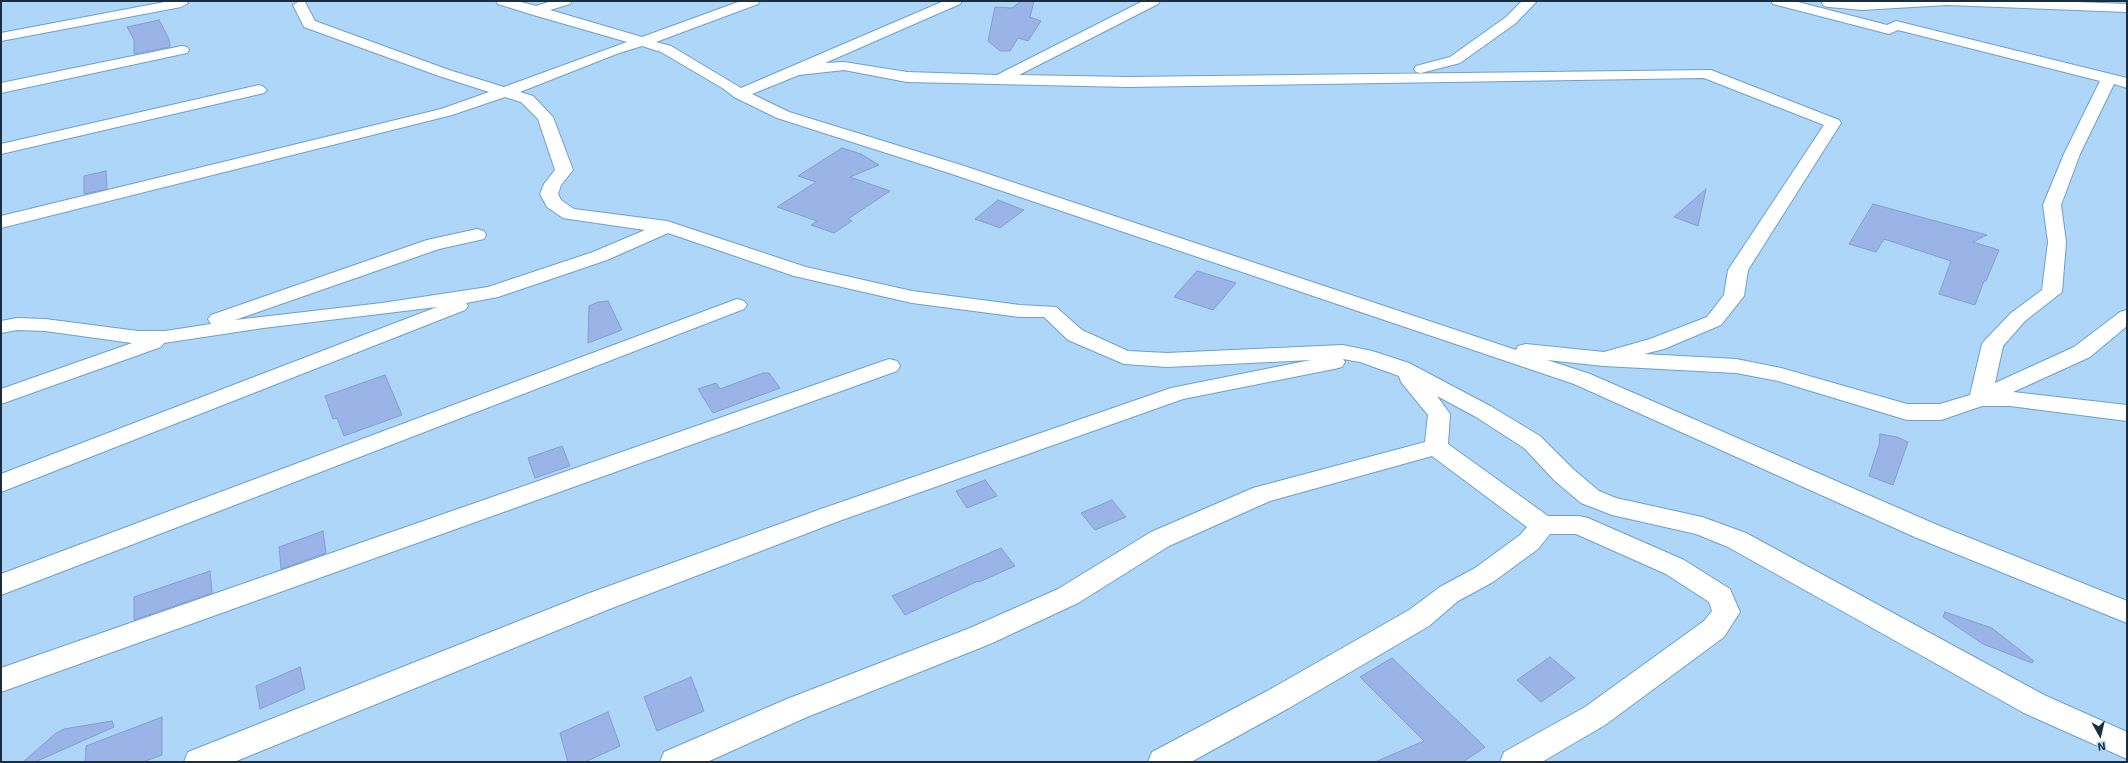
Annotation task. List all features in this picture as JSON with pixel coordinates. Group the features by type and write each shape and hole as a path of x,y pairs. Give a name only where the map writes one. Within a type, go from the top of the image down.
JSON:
{"street":[{"path":"503,1 666,49 729,86 739,94 783,116 955,169 1582,379 1629,398 1926,531 2127,612"},
{"path":"535,11 565,1"},
{"path":"1,222 446,112 507,92 614,50 642,42 753,1"},
{"path":"739,94 796,71 955,1"},
{"path":"1000,78 1153,1"},
{"path":"1330,80 1381,76 1428,68 1455,60 1512,20 1530,1"},
{"path":"1778,1 1889,30 1896,26 2118,81 2072,154 2052,205 2057,242 2052,292 2018,317 1992,344 1980,399"},
{"path":"1808,1 1862,6 1947,1 2127,8"},
{"path":"1,37 181,3"},
{"path":"300,5 309,24 444,73 527,99 545,117 564,170 553,184 549,194 553,203 569,214 667,227 800,272 904,295 1020,311 1049,311 1075,335 1124,357 1167,360 1343,352 1364,356 1401,368 1484,412 1532,442 1564,475 1590,497 1612,506 1655,514 1702,526 1737,540 2034,704 2127,746"},
{"path":"1,88 182,50"},
{"path":"796,71 844,66 907,76 1128,82 1706,73 1833,123 1738,270 1734,296 1714,320 1657,344 1604,359"},
{"path":"1,149 259,90"},
{"path":"1,483 301,369 491,294 600,256 667,227"},
{"path":"1,397 381,261 434,244 477,235"},
{"path":"1,327 17,324 45,325 138,337 165,338 263,322 382,309 491,294"},
{"path":"1,585 737,306"},
{"path":"1485,347 1604,359 1736,366 1781,375 1907,412 1941,412 1980,399 2082,352 2127,316"},
{"path":"199,762 597,602 830,516 1179,393 1364,356"},
{"path":"1,680 889,366"},
{"path":"1401,368 1439,414 1436,447"},
{"path":"1980,399 2010,399 2127,414"},
{"path":"1436,447 1543,525 1579,525 1675,567 1720,596 1726,612 1714,629 1594,716 1515,762"},
{"path":"675,762 797,708 980,636 1068,596 1160,539 1262,494 1436,447"},
{"path":"1163,762 1279,699 1419,618 1449,594 1484,575 1530,542 1543,525"}],"building":[{"path":"1021,1 1034,1 1030,17 1041,21 1028,41 1018,38 1010,51 1000,51 988,41 995,7 1012,8"},
{"path":"159,20 169,39 170,47 134,54 134,40 127,27"},
{"path":"842,148 861,154 879,165 850,177 890,191 848,219 852,221 834,233 811,225 817,221 777,207 816,182 798,176"},
{"path":"106,171 107,189 84,194 84,176"},
{"path":"1706,189 1698,226 1674,217"},
{"path":"998,200 1024,210 1000,228 975,219"},
{"path":"1873,204 1987,235 1973,242 1999,250 1986,281 1984,281 1975,305 1939,294 1951,261 1884,239 1876,252 1849,244"},
{"path":"1197,271 1236,283 1213,310 1174,297"},
{"path":"608,301 622,330 588,343 589,306 598,302"},
{"path":"763,373 769,373 780,388 713,413 698,389 716,383 720,389"},
{"path":"385,375 402,415 344,436 337,418 333,419 325,396"},
{"path":"1880,434 1897,437 1908,442 1893,485 1869,476 1879,445"},
{"path":"562,446 570,466 535,478 528,458"},
{"path":"985,480 997,496 967,508 956,491"},
{"path":"1112,500 1126,517 1095,530 1081,513"},
{"path":"323,531 326,553 281,569 279,547"},
{"path":"1001,548 1015,566 979,582 978,581 905,615 892,596"},
{"path":"210,571 212,593 134,620 134,597"},
{"path":"1945,612 1992,628 2034,661 2032,663 1983,644 1943,617"},
{"path":"1550,657 1575,678 1541,702 1517,680"},
{"path":"1392,658 1485,747 1463,762 1375,762 1424,741 1360,677"},
{"path":"300,667 305,689 260,709 256,686"},
{"path":"691,677 704,711 657,731 644,697"},
{"path":"608,712 620,746 585,762 568,762 560,733"},
{"path":"162,717 162,755 143,762 85,762 86,746"},
{"path":"112,721 114,727 35,762 23,762 56,733 64,729"}]}
